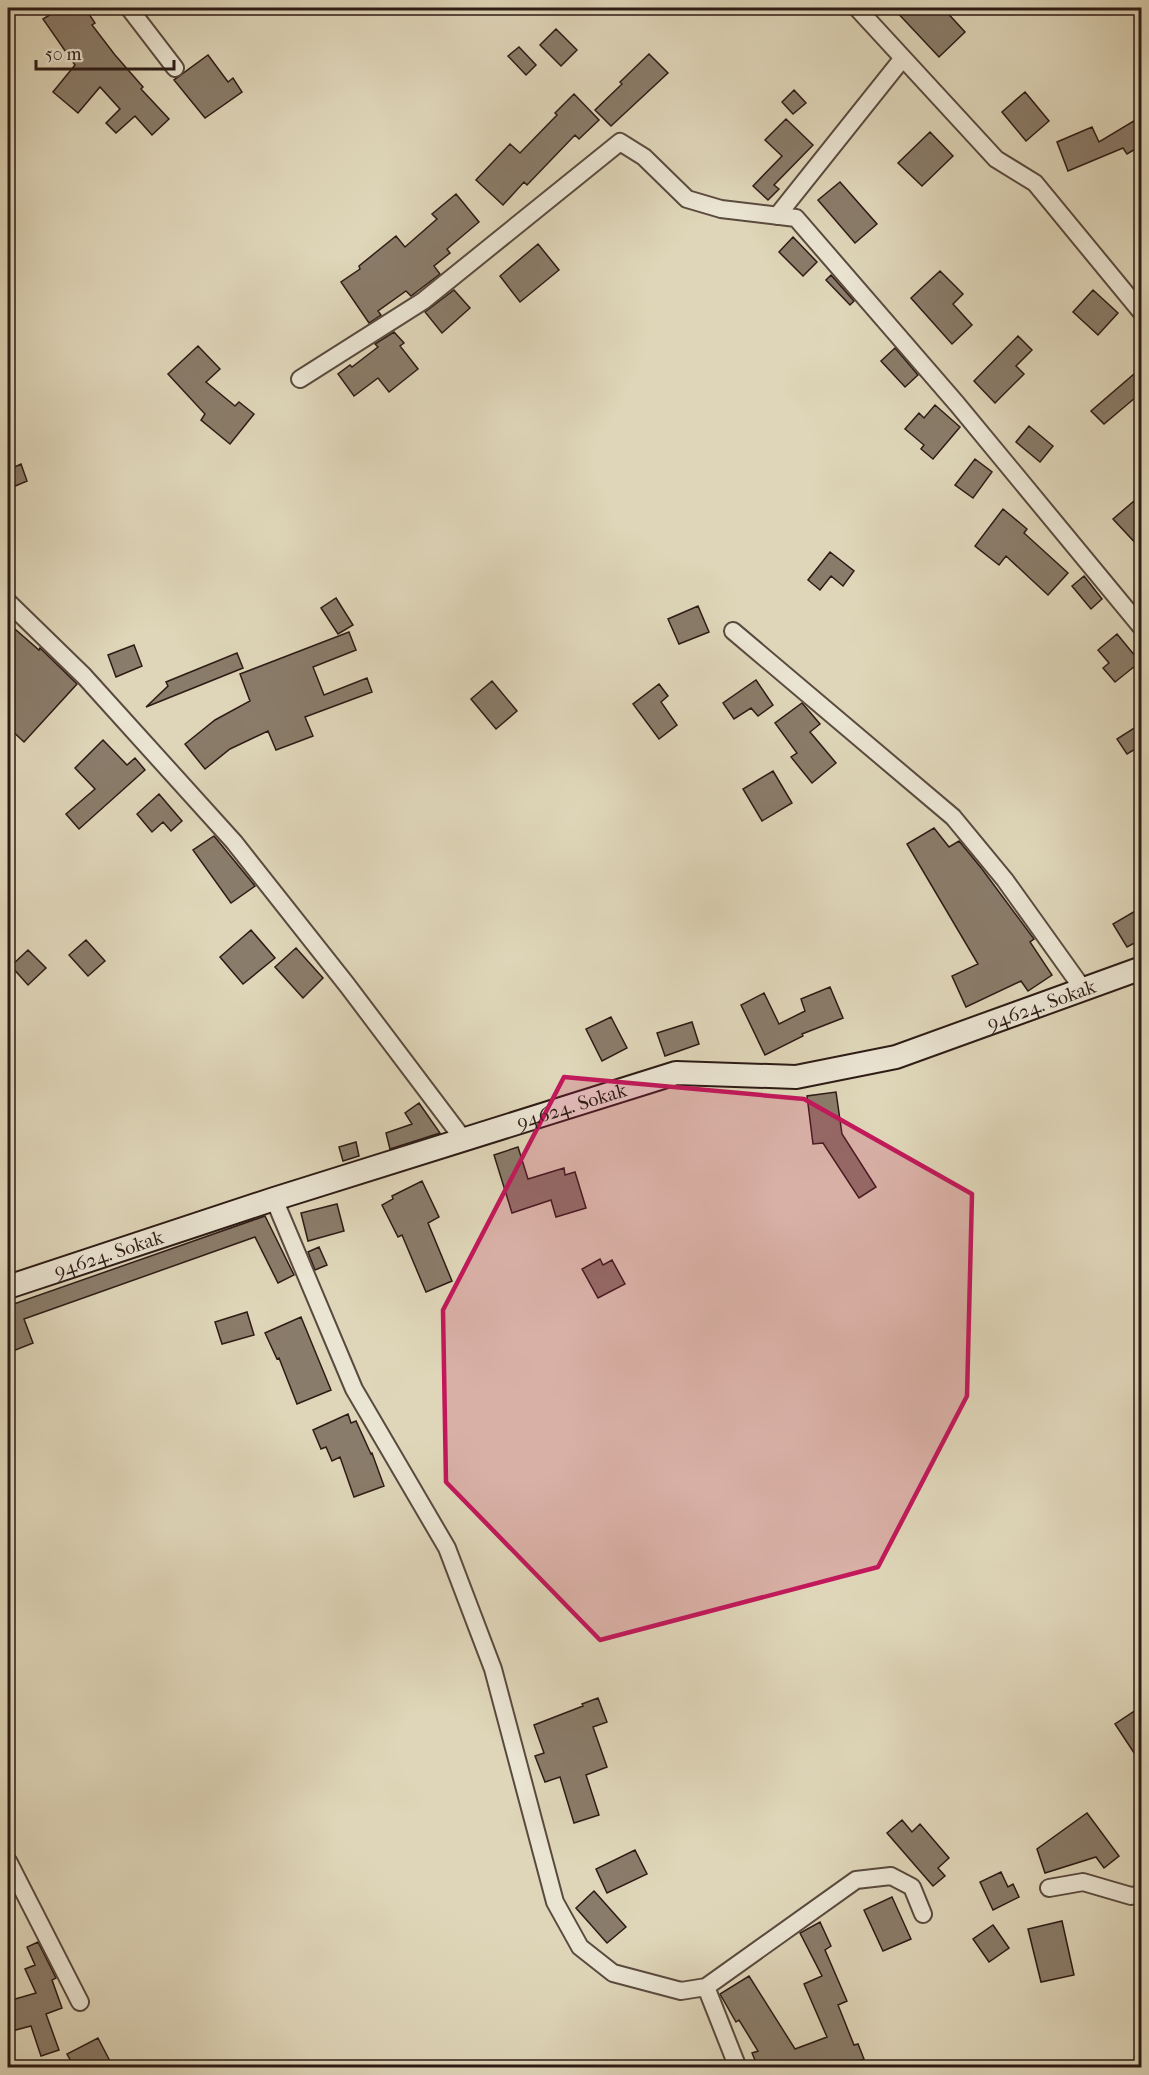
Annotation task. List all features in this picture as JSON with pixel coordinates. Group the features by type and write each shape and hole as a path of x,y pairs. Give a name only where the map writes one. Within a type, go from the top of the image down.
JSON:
{"street":[{"path":"129,8 175,68"},
{"path":"857,8 996,159 1035,183 1142,313"},
{"path":"777,216 903,58"},
{"path":"300,379 423,301 620,142 644,157 687,199 722,208 796,218 957,404 1142,628"},
{"path":"8,602 84,676 234,842 347,985 464,1140"},
{"path":"733,631 953,817 1005,880 1083,988"},
{"name":"94624. Sokak","path":"8,1287 274,1199 676,1073 796,1077 896,1057 1142,968"},
{"path":"274,1199 354,1389 447,1548 493,1670 555,1902 580,1947 614,1973 681,1991 706,1987 856,1880 891,1876 912,1887 923,1914"},
{"path":"8,1861 80,2002"},
{"path":"1049,1888 1083,1882 1131,1896 1142,1894"},
{"path":"706,1987 738,2067"}],"highlighted area":[{"path":"564,1077 804,1099 972,1194 967,1396 878,1567 600,1640 446,1482 443,1310"}],"building":[{"path":"61,8 85,8 95,23 92,25 143,87 141,89 169,119 152,135 135,116 116,133 106,123 120,109 100,87 78,113 53,92 75,65 43,19"},
{"path":"893,8 943,8 965,32 939,57"},
{"path":"556,29 577,50 561,66 540,45"},
{"path":"519,47 536,65 526,75 508,56"},
{"path":"649,54 668,73 611,126 595,110"},
{"path":"208,55 228,82 233,78 242,92 205,118 174,80"},
{"path":"794,90 806,103 793,114 782,102"},
{"path":"1025,92 1049,121 1026,141 1002,112"},
{"path":"574,94 599,120 579,139 575,135 527,185 524,182 503,205 476,180 510,144 520,153"},
{"path":"1142,116 1142,145 1127,154 1123,148 1068,171 1057,142 1092,127 1099,142"},
{"path":"786,119 813,145 774,185 779,189 768,200 753,186 782,156 765,140"},
{"path":"930,132 953,156 922,186 898,163"},
{"path":"840,182 877,224 855,243 818,200"},
{"path":"456,194 479,222 447,249 450,253 434,266 440,274 411,296 406,291 378,311 381,315 369,323 341,282 360,269 359,266 396,236 405,247 437,219 432,214"},
{"path":"793,237 817,262 803,276 779,252"},
{"path":"538,244 559,270 520,302 500,276"},
{"path":"940,271 963,294 953,304 972,325 952,344 911,298"},
{"path":"831,275 854,301 850,305 826,280"},
{"path":"454,290 470,308 442,333 425,312"},
{"path":"1093,290 1118,313 1098,335 1073,312"},
{"path":"394,332 404,343 400,346 418,369 389,392 378,378 354,396 338,374 350,365 352,367 378,347 375,344"},
{"path":"1018,336 1032,350 1016,366 1024,374 995,403 974,381"},
{"path":"198,346 220,369 206,382 235,406 239,402 254,414 230,444 201,420 205,414 168,374"},
{"path":"895,348 918,375 905,387 881,361"},
{"path":"1134,374 1142,382 1142,392 1104,424 1091,411"},
{"path":"935,405 960,427 933,459 921,449 924,445 905,429 919,413 924,418"},
{"path":"1029,426 1053,446 1040,462 1016,442"},
{"path":"975,459 992,472 973,498 955,485"},
{"path":"21,464 27,481 8,489 8,470"},
{"path":"1134,501 1142,510 1142,550 1113,519"},
{"path":"1003,509 1027,529 1024,533 1068,573 1048,595 1006,556 999,565 975,546"},
{"path":"830,552 854,571 843,586 831,576 820,590 808,580"},
{"path":"1084,576 1102,599 1091,609 1072,586"},
{"path":"336,598 353,625 338,634 321,608"},
{"path":"698,606 709,632 679,644 668,619"},
{"path":"8,623 39,650 40,648 77,684 24,742 8,727"},
{"path":"349,632 356,650 313,667 324,695 367,678 372,692 305,717 313,736 276,750 268,731 230,749 205,769 185,744 215,720 250,701 240,674"},
{"path":"1117,634 1140,662 1115,682 1103,668 1109,663 1098,650"},
{"path":"134,645 142,666 116,677 108,655"},
{"path":"237,653 243,668 146,707 168,686 166,682"},
{"path":"756,680 773,705 758,716 751,708 734,719 723,703"},
{"path":"492,681 517,711 496,729 471,699"},
{"path":"659,684 668,696 661,702 677,725 659,739 633,704"},
{"path":"802,703 820,724 810,732 836,763 812,783 791,757 797,753 775,723"},
{"path":"1142,723 1142,745 1127,754 1117,739"},
{"path":"103,740 127,765 135,758 145,770 79,829 66,814 95,789 75,768"},
{"path":"773,771 792,803 762,821 743,789"},
{"path":"159,794 182,821 171,831 163,822 152,832 137,814"},
{"path":"934,828 949,847 959,841 982,869 1034,939 1030,942 1052,975 1028,991 1021,981 966,1007 952,976 978,964 907,844"},
{"path":"214,836 255,886 231,903 193,850"},
{"path":"1142,907 1142,939 1127,947 1113,924"},
{"path":"251,930 275,958 243,984 220,957"},
{"path":"86,940 105,961 88,976 69,955"},
{"path":"296,948 323,978 303,998 275,967"},
{"path":"28,950 46,968 28,985 11,966"},
{"path":"830,987 843,1018 802,1034 803,1036 765,1055 741,1005 764,993 779,1024 805,1011 801,999"},
{"path":"611,1017 627,1048 602,1061 586,1029"},
{"path":"692,1022 699,1044 665,1056 657,1033"},
{"path":"836,1092 842,1134 876,1187 859,1198 823,1143 813,1144 807,1096"},
{"path":"419,1103 440,1133 390,1149 386,1133 412,1124 405,1113"},
{"path":"356,1142 359,1156 343,1161 339,1147"},
{"path":"518,1147 528,1179 564,1168 565,1175 575,1172 586,1208 556,1217 551,1200 512,1213 494,1155"},
{"path":"422,1181 439,1217 428,1223 452,1281 426,1292 402,1235 398,1237 382,1205 393,1199 392,1196"},
{"path":"337,1204 344,1231 308,1241 301,1213"},
{"path":"265,1216 294,1275 278,1283 255,1237 24,1319 33,1343 8,1353 8,1306"},
{"path":"319,1247 327,1265 315,1270 308,1252"},
{"path":"600,1259 603,1265 612,1260 625,1284 598,1298 582,1269"},
{"path":"247,1312 254,1335 222,1344 215,1322"},
{"path":"301,1317 331,1390 297,1404 279,1358 277,1359 265,1333"},
{"path":"348,1414 351,1423 356,1421 372,1453 384,1486 354,1497 340,1457 332,1461 326,1447 321,1449 313,1430"},
{"path":"598,1698 607,1722 593,1727 607,1767 586,1775 599,1815 574,1823 560,1777 545,1782 535,1756 544,1753 534,1725"},
{"path":"1136,1710 1142,1718 1142,1765 1115,1724"},
{"path":"1087,1813 1119,1856 1104,1868 1096,1857 1045,1873 1037,1849"},
{"path":"902,1820 912,1832 920,1824 949,1858 938,1868 945,1876 933,1886 887,1833"},
{"path":"635,1850 647,1874 607,1893 596,1869"},
{"path":"1001,1872 1008,1887 1013,1884 1019,1897 993,1910 980,1882"},
{"path":"594,1891 626,1927 607,1943 576,1908"},
{"path":"892,1897 911,1939 883,1951 864,1910"},
{"path":"1062,1921 1074,1975 1041,1982 1028,1929"},
{"path":"820,1922 831,1946 825,1950 847,2001 838,2005 854,2045 858,2044 864,2059 843,2067 758,2067 752,2053 758,2051 739,2020 736,2022 720,1994 749,1976 795,2049 827,2037 804,1984 822,1976 800,1933"},
{"path":"993,1925 1009,1948 989,1962 973,1939"},
{"path":"38,1942 56,1978 52,1980 62,2008 46,2014 59,2050 41,2056 31,2026 8,2032 8,2001 36,1993 25,1969 35,1965 27,1947"},
{"path":"98,2038 113,2067 74,2067 67,2054"}]}
